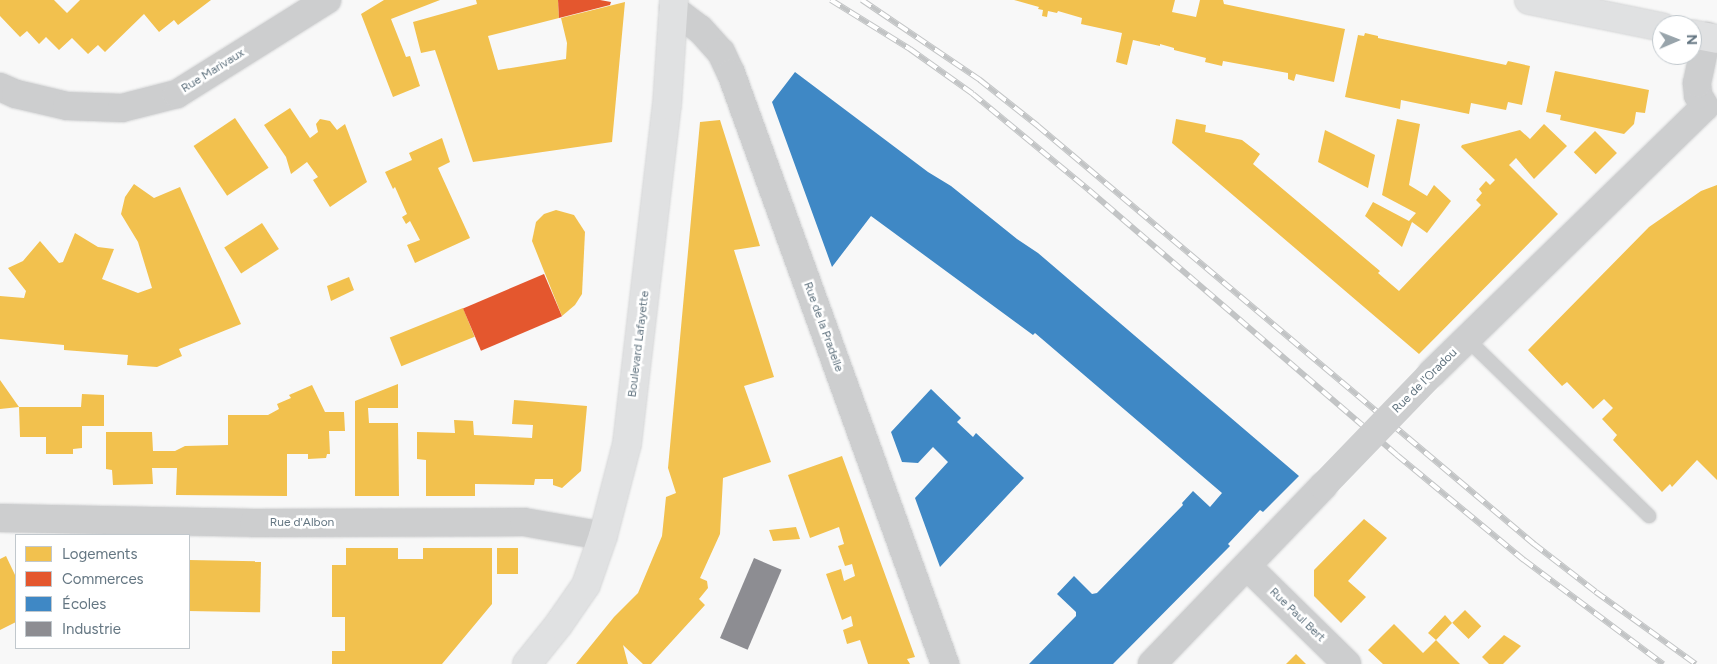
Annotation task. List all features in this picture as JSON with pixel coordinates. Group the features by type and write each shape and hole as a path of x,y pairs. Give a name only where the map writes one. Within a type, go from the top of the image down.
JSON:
{"main road":[{"path":"1529,0 1652,25"},
{"name":"Boulevard Lafayette","path":"526,664 559,624 586,585 602,536 627,444 666,105 674,4"}],"street":[{"name":"Rue Marivaux","path":"0,87 16,94 67,106 122,108 177,94 327,0"},
{"name":"Rue de la Pradelle","path":"674,4 700,28 720,52 731,74 945,664"},
{"path":"1705,36 1697,83 1698,95 1712,102"},
{"name":"Rue de l'Oradou","path":"1152,664 1432,373 1664,144 1712,102"},
{"name":"Rue d'Albon","path":"0,518 254,523 524,522 602,536"},
{"name":"Rue Paul Bert","path":"1247,566 1347,664"}],"lane":[{"path":"1467,339 1650,516"}],"building: Logements":[{"path":"0,0 54,0 67,13 80,0 211,0 178,25 174,20 159,32 144,14 105,52 98,45 88,54 72,38 59,50 46,37 39,44 27,31 20,37 0,16"},
{"path":"384,0 440,0 391,19 406,57 410,56 420,86 393,97 361,14"},
{"path":"476,0 558,0 559,18 488,36 498,70 566,59 567,43 561,18 625,2 612,142 473,162 435,50 421,53 413,22 477,4"},
{"path":"1014,0 1175,0 1172,12 1196,17 1200,0 1223,0 1224,4 1345,29 1334,82 1296,74 1294,81 1288,79 1288,73 1223,61 1222,66 1205,62 1206,58 1174,50 1174,48 1133,40 1127,65 1116,62 1122,33 1081,24 1082,18 1058,11 1057,13 1048,11 1047,17 1042,16 1043,10 1038,9 1039,7"},
{"path":"1365,33 1378,36 1378,38 1506,65 1508,61 1530,66 1522,105 1508,102 1506,110 1471,103 1469,114 1401,100 1400,109 1345,97 1358,35 1364,36"},
{"path":"1555,71 1649,90 1645,113 1636,112 1634,124 1624,134 1560,120 1561,115 1546,112"},
{"path":"290,108 310,138 318,132 316,124 320,119 330,121 337,130 345,124 367,182 330,207 313,180 318,177 307,162 291,174 286,157 264,125"},
{"path":"235,118 269,168 227,196 194,146"},
{"path":"1176,119 1206,125 1205,132 1242,140 1260,154 1253,164 1380,271 1378,273 1399,291 1481,205 1476,200 1482,193 1479,189 1486,181 1490,185 1495,180 1461,147 1462,145 1520,130 1530,139 1544,124 1567,146 1534,179 1516,158 1509,165 1558,214 1419,354 1172,143"},
{"path":"1397,119 1420,124 1409,185 1427,196 1434,185 1451,201 1427,233 1412,222 1402,247 1365,216 1373,202 1409,221 1416,213 1382,195"},
{"path":"720,120 760,246 734,250 774,377 744,386 771,462 723,478 720,534 700,578 707,581 708,588 699,599 705,605 651,664 643,664 623,645 628,664 576,664 614,617 638,593 662,536 666,497 676,493 668,468 700,122"},
{"path":"1325,130 1375,155 1368,188 1318,162"},
{"path":"1595,131 1617,153 1596,174 1574,152"},
{"path":"442,138 450,162 438,168 470,238 415,263 407,245 420,240 410,221 406,224 402,217 407,214 395,187 393,189 385,172 412,160 409,153"},
{"path":"134,184 154,198 180,187 241,324 179,349 182,356 157,367 127,365 128,355 64,350 64,345 0,339 0,296 24,298 26,291 8,268 23,261 40,241 59,263 63,262 75,233 98,247 114,249 102,279 138,293 152,288 138,242 121,214 125,197"},
{"path":"1717,185 1717,480 1697,460 1672,487 1670,484 1662,492 1613,440 1617,435 1602,419 1613,408 1604,399 1593,409 1567,382 1562,386 1528,350 1649,227 1701,191"},
{"path":"556,210 574,215 585,232 582,294 575,305 562,316 532,241 536,222 544,214"},
{"path":"262,223 279,249 241,274 224,248"},
{"path":"349,277 354,290 331,301 327,286"},
{"path":"463,308 475,337 401,366 390,338"},
{"path":"0,380 19,407 0,409"},
{"path":"398,384 398,408 368,408 369,423 398,423 399,496 355,496 355,401"},
{"path":"312,385 325,412 344,412 345,431 329,431 330,454 327,454 326,458 308,459 308,454 287,454 287,496 176,495 177,468 152,468 153,484 113,485 112,470 106,469 106,432 152,432 153,451 175,451 185,446 228,445 228,415 268,415 279,409 277,404 291,398 289,395"},
{"path":"82,394 104,395 104,426 82,426 82,448 73,449 73,454 46,454 46,437 20,437 19,407 81,407"},
{"path":"514,400 587,406 581,471 562,488 553,485 553,479 535,479 534,485 475,484 475,496 426,496 426,460 417,459 417,432 455,433 454,420 473,421 474,435 532,438 533,425 512,424"},
{"path":"842,456 915,657 907,659 910,664 868,664 860,640 847,644 843,630 853,626 851,616 842,620 826,574 841,569 844,581 855,576 852,564 845,566 838,546 844,544 839,527 810,538 788,475"},
{"path":"1364,519 1387,538 1348,581 1366,597 1341,623 1314,596 1314,570"},
{"path":"796,527 800,539 773,541 769,530"},
{"path":"346,548 398,548 398,559 423,559 423,548 492,548 492,604 442,664 332,664 332,651 345,651 345,617 332,617 332,565 346,565"},
{"path":"497,548 518,548 518,574 497,574"},
{"path":"6,556 15,575 15,622 0,630 0,559"},
{"path":"190,560 261,561 260,612 190,611"},
{"path":"1465,610 1481,626 1469,639 1452,623"},
{"path":"1445,615 1452,623 1436,640 1428,633"},
{"path":"1394,624 1423,653 1436,640 1460,664 1383,664 1368,650"},
{"path":"1504,635 1521,646 1503,664 1489,664 1482,657"},
{"path":"1296,654 1306,664 1286,664"}],"building: Commerces":[{"path":"558,0 600,0 611,2 610,5 559,18"},
{"path":"544,274 562,316 481,351 463,308"}],"building: Écoles":[{"path":"795,72 928,172 951,186 1017,239 1038,253 1299,476 1263,512 1260,510 1228,544 1230,546 1113,664 1029,664 1076,616 1076,612 1057,594 1074,576 1092,594 1097,593 1183,505 1182,503 1193,491 1210,507 1222,493 1035,333 1033,335 871,216 832,267 772,102"},
{"path":"931,389 961,418 957,422 973,437 976,433 1024,478 940,567 915,498 948,462 933,447 918,463 902,462 891,432"}],"building: Industrie":[{"path":"754,558 782,570 748,650 720,638"}],"railway":[{"path":"831,0 910,49 973,94 1089,190 1397,455 1524,560 1663,664"},
{"path":"862,0 980,80 1038,126 1534,544 1596,592 1696,664"}]}
